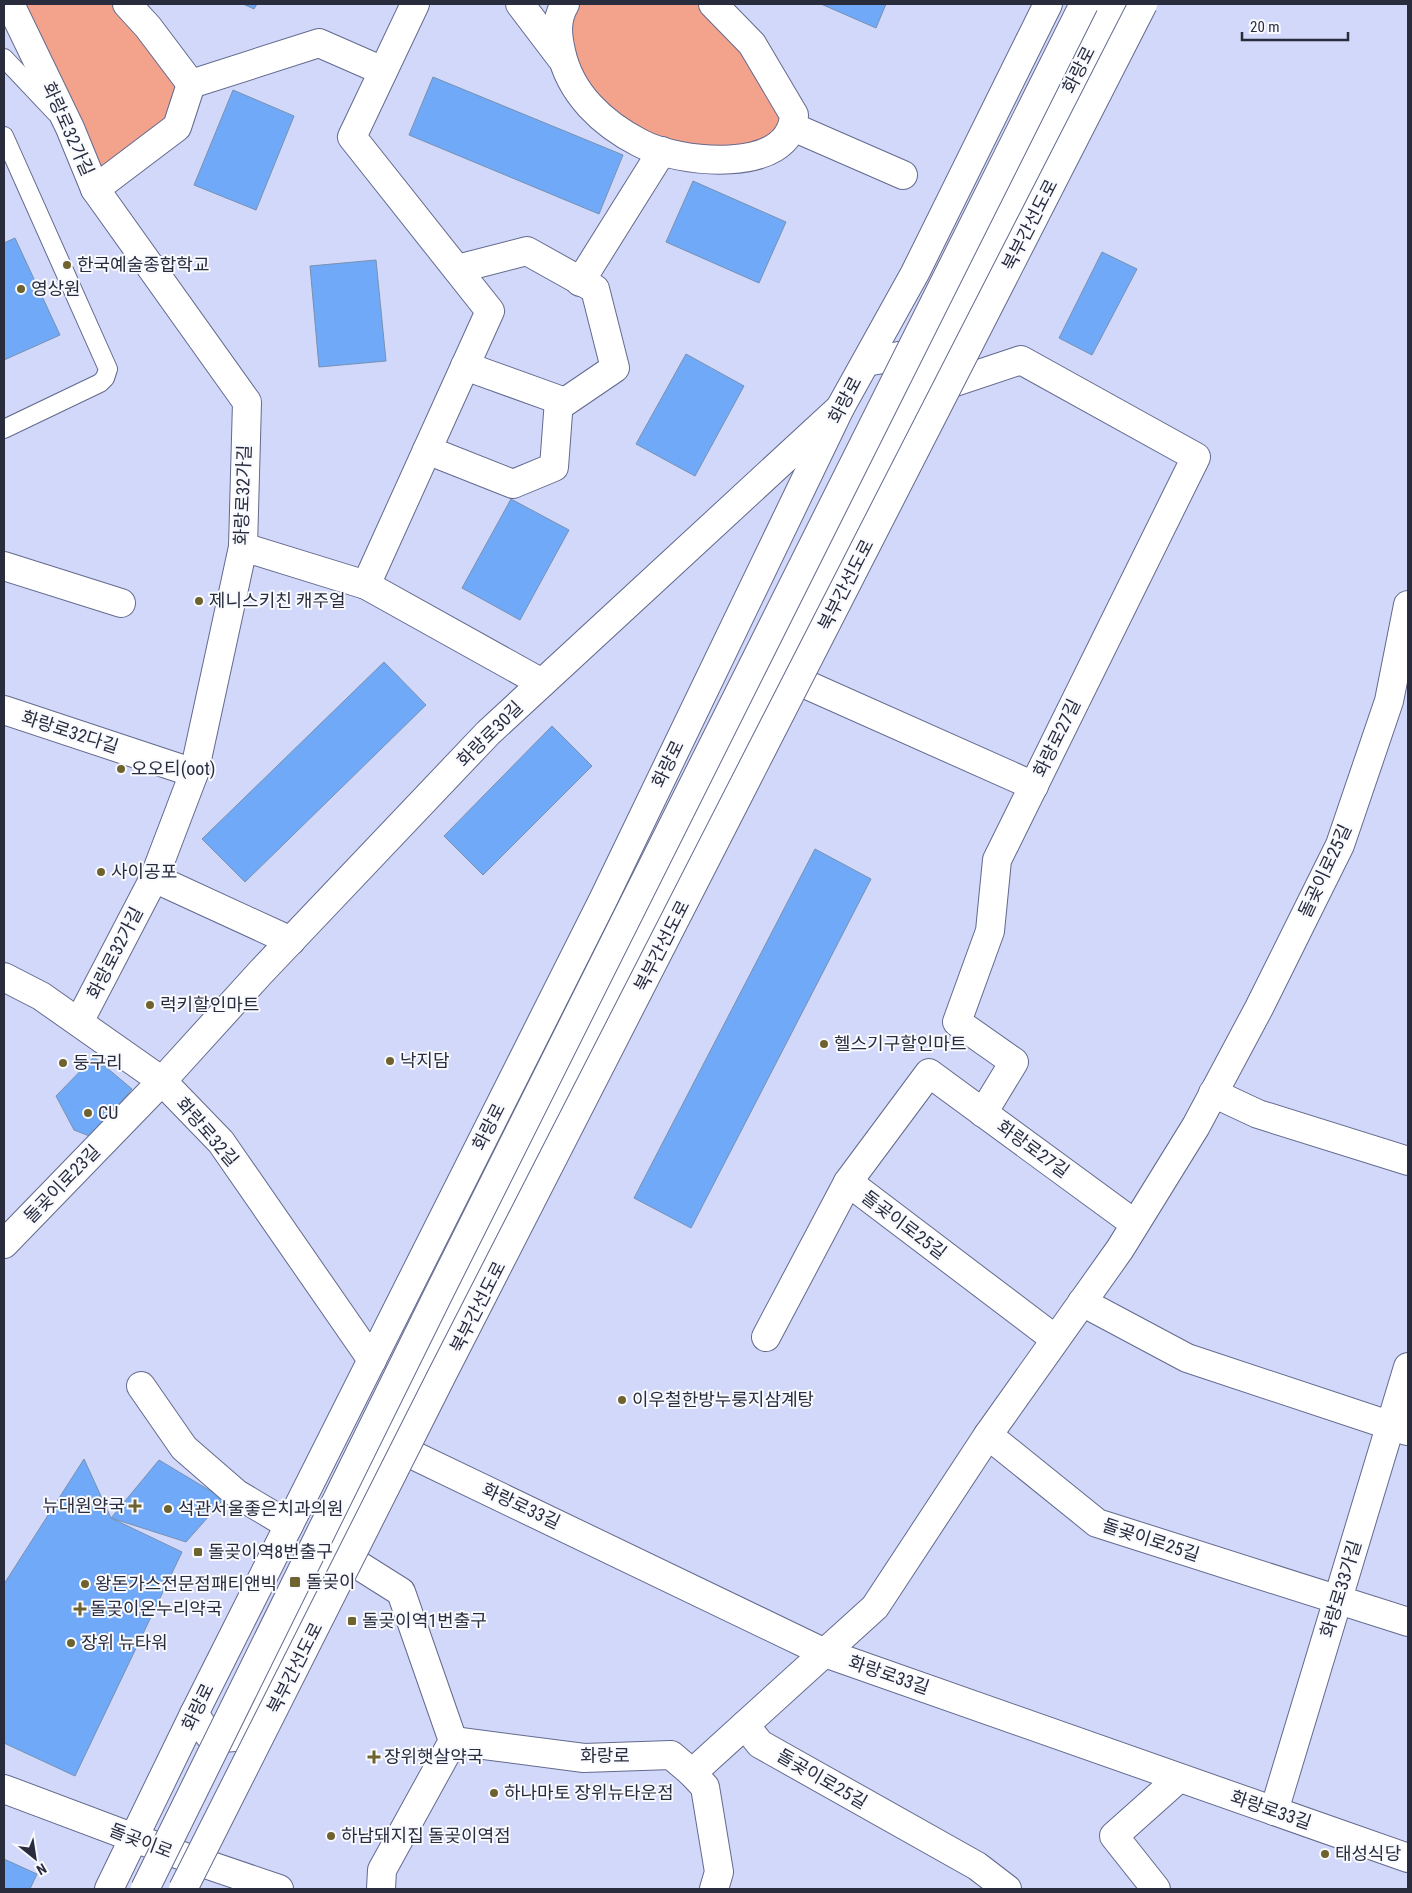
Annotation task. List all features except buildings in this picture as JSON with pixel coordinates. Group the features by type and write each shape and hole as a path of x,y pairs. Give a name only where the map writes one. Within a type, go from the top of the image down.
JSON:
{"main road":[{"name":"화랑로32가길","path":"10,4 70,128 96,189 247,402 242,547 194,773 154,878 79,1022"},
{"path":"127,4 148,27 191,84"},
{"path":"366,585 490,311 352,137 415,4"},
{"path":"520,4 563,61 578,92 601,117 641,144 662,151 708,160 758,156 788,137 794,127 794,115 752,44 713,4"},
{"path":"563,61 557,26 566,4"},
{"name":"화랑로","path":"109,1889 194,1714 603,900 840,408 915,273 1048,4"},
{"name":"북부간선도로","path":"145,1889 438,1295 1084,4"},
{"name":"화랑로","path":"170,1889 336,1551 1112,4"},
{"name":"북부간선도로","path":"183,1889 456,1349 1143,4"},
{"path":"191,84 319,43 383,71"},
{"path":"96,189 177,127 191,84"},
{"path":"794,127 903,175"},
{"path":"580,282 662,151"},
{"path":"457,269 527,251 595,290 615,368 565,402 465,366"},
{"path":"915,273 930,317 965,297"},
{"path":"866,362 910,354 917,394"},
{"name":"화랑로27길","path":"917,394 1021,360 1196,456 997,860 990,931 956,1022 1014,1062 983,1113 1135,1224"},
{"path":"427,450 513,484 554,466 559,400"},
{"name":"화랑로30길","path":"162,1080 488,733 840,408"},
{"path":"242,547 366,585 542,683"},
{"path":"4,566 121,603"},
{"name":"돌곶이로25길","path":"692,1773 875,1607 988,1435 1135,1224 1196,1126 1259,1008 1340,845 1389,701 1405,636 1408,605"},
{"path":"778,672 1034,786"},
{"name":"화랑로32다길","path":"4,710 194,773"},
{"path":"154,878 291,941"},
{"name":"화랑로32길","path":"6,983 41,996 162,1080 221,1142 372,1360"},
{"path":"766,1337 848,1182 929,1073 983,1113"},
{"name":"돌곶이로23길","path":"7,1235 162,1080"},
{"path":"1213,1093 1258,1114 1408,1161"},
{"name":"돌곶이로25길","path":"848,1182 1055,1339"},
{"path":"1082,1302 1187,1358 1400,1428"},
{"name":"화랑로33가길","path":"1274,1811 1338,1600 1400,1428 1408,1367"},
{"path":"141,1386 184,1448 236,1494 289,1525"},
{"name":"돌곶이로25길","path":"988,1435 1097,1523 1408,1622"},
{"name":"화랑로33길","path":"390,1444 825,1653 1408,1858"},
{"path":"336,1551 401,1592 453,1741 382,1870 381,1889"},
{"path":"194,1714 212,1739 245,1736"},
{"name":"돌곶이로25길","path":"745,1725 760,1744 977,1866 1006,1889"},
{"name":"화랑로","path":"453,1741 584,1758 671,1755 692,1773"},
{"path":"692,1773 705,1787 719,1872 714,1889"},
{"path":"1156,1889 1114,1836 1180,1778"},
{"name":"돌곶이로","path":"4,1789 185,1857 279,1889"}],"lane":[{"path":"4,58 70,128"},
{"path":"4,136 108,369 105,378 100,383 4,429"}],"shaded area":[{"path":"10,4 125,4 191,84 177,127 95,189"},
{"path":"572,4 711,4 770,74 788,137 708,160 613,126 559,42"}],"place":[{"name":"한국예술종합학교","path":"67,265"},
{"name":"영상원","path":"21,289"},
{"name":"제니스키친 캐주얼","path":"199,601"},
{"name":"오오티(oot)","path":"121,769"},
{"name":"사이공포","path":"101,872"},
{"name":"럭키할인마트","path":"150,1005"},
{"name":"헬스기구할인마트","path":"824,1044"},
{"name":"낙지담","path":"390,1061"},
{"name":"둥구리","path":"63,1063"},
{"name":"CU","path":"88,1113"},
{"name":"이우철한방누룽지삼계탕","path":"622,1400"},
{"name":"뉴대원약국","path":"135,1506"},
{"name":"석관서울좋은치과의원","path":"168,1509"},
{"name":"돌곶이역8번출구","path":"198,1552"},
{"name":"돌곶이","path":"295,1582"},
{"name":"왕돈가스전문점패티앤빅","path":"85,1584"},
{"name":"돌곶이온누리약국","path":"80,1609"},
{"name":"돌곶이역1번출구","path":"352,1621"},
{"name":"장위 뉴타워","path":"71,1643"},
{"name":"장위햇살약국","path":"374,1757"},
{"name":"하나마토 장위뉴타운점","path":"494,1793"},
{"name":"하남돼지집 돌곶이역점","path":"331,1836"},
{"name":"태성식당","path":"1325,1854"}]}
